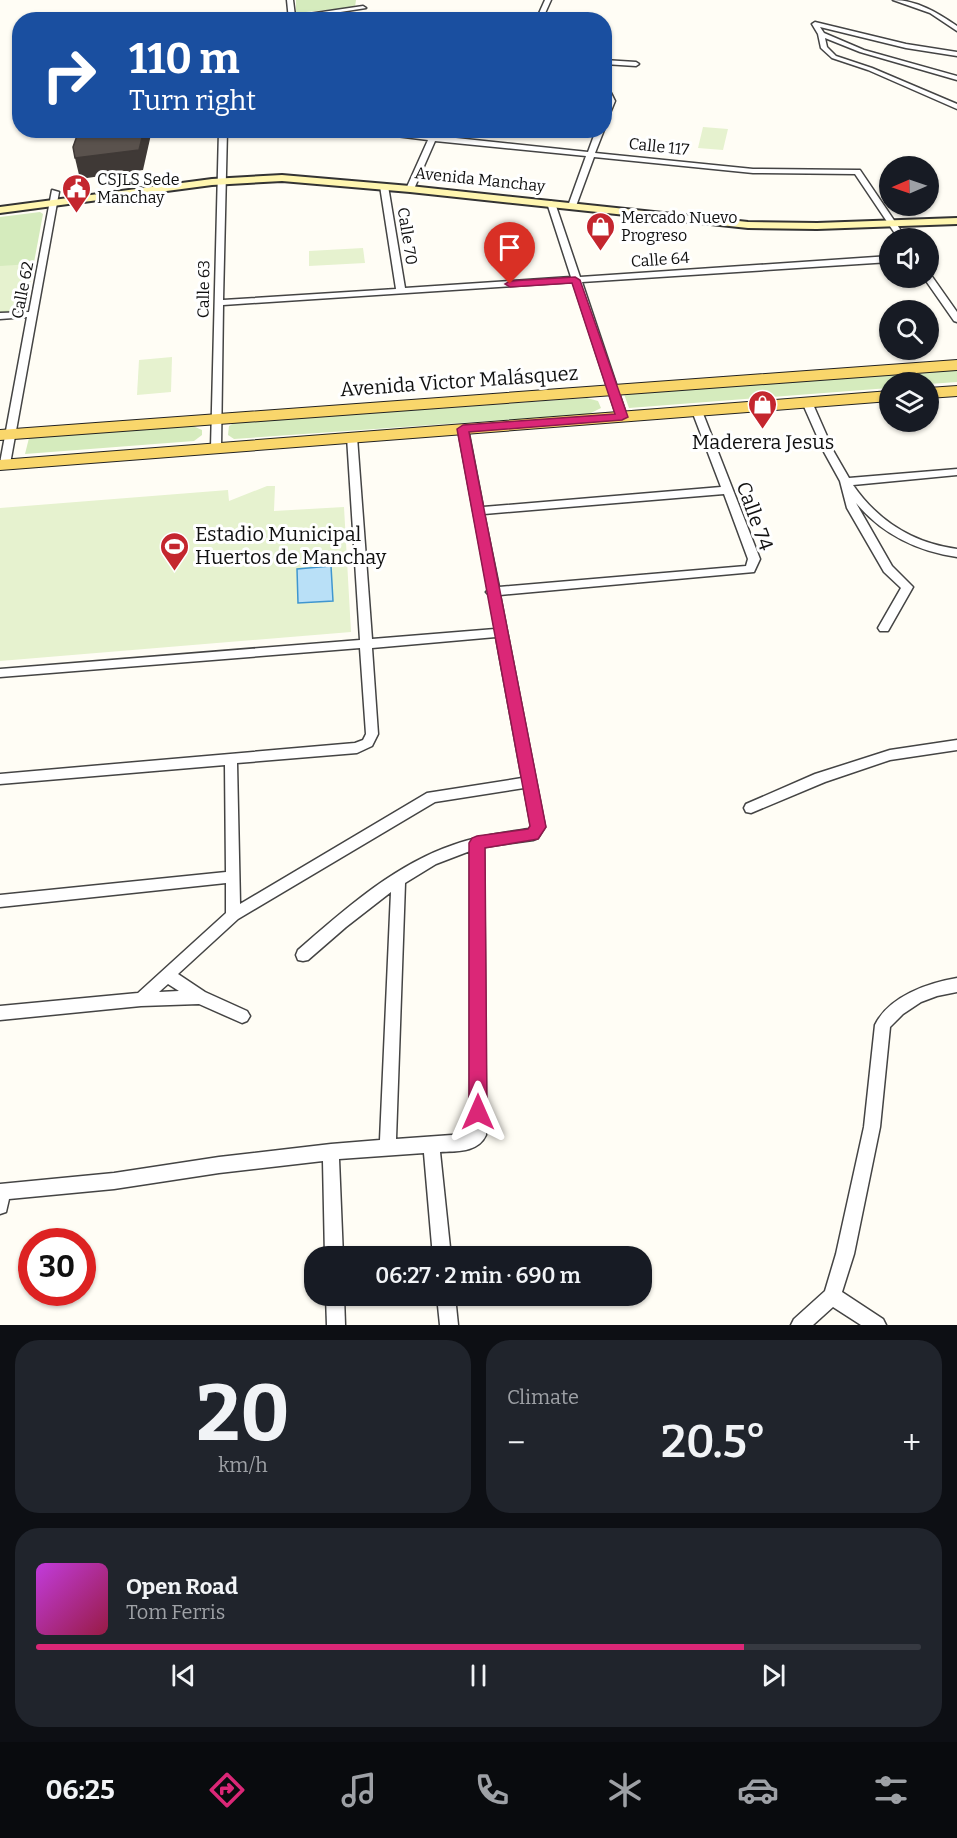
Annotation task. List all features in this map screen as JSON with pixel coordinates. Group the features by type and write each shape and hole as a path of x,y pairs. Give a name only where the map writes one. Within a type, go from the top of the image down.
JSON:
{"main road":[{"name":"Avenida Victor Malásquez","path":"5,435 957,365"},
{"path":"939,392 957,391"},
{"path":"2,465 879,397"}],"street":[{"path":"896,0 932,12 957,29"},
{"path":"325,12 362,4"},
{"path":"957,54 906,46 815,24 821,34 824,48 834,57 870,69 957,107"},
{"path":"821,34 862,51 957,78"},
{"path":"612,62 636,64"},
{"name":"Calle 63","path":"216,448 224,138"},
{"path":"413,184 433,138"},
{"name":"Calle 117","path":"466,138 591,154 770,172 857,172 889,219"},
{"path":"574,201 597,138"},
{"name":"Avenida Manchay","path":"0,200 54,197 222,176 305,170 551,203 574,201"},
{"name":"Avenida Manchay","path":"222,176 384,186 413,184 574,201 757,226 889,219 957,211"},
{"name":"Calle 70","path":"384,186 401,291"},
{"name":"Avenida Manchay","path":"0,210 54,197"},
{"name":"Calle 62","path":"2,465 5,435 33,314 54,197"},
{"path":"551,203 622,417"},
{"path":"889,219 895,228"},
{"name":"Avenida Manchay","path":"889,219 957,221"},
{"name":"Calle 64","path":"218,303 879,260"},
{"path":"936,288 957,319"},
{"path":"0,316 33,314"},
{"path":"807,402 845,482 852,508 888,569 907,587 884,628"},
{"name":"Calle 74","path":"492,591 740,571 753,566 754,559 697,411"},
{"path":"303,955 345,919 427,864 477,843 536,832 538,827 463,429"},
{"path":"0,779 361,747 368,743 372,734 352,437"},
{"path":"845,482 957,472"},
{"path":"845,482 867,508 894,533 926,549 957,553"},
{"path":"478,511 727,490"},
{"path":"0,673 500,633"},
{"path":"751,808 820,778 890,755 957,745"},
{"path":"231,758 233,915"},
{"path":"141,999 233,915 432,797 529,782"},
{"path":"1,1197 331,1152 469,1142 478,1134 477,843"},
{"path":"0,901 232,877"},
{"path":"388,1147 399,881"},
{"path":"167,975 200,997 242,1016"},
{"path":"800,1325 832,1296 845,1254 872,1127 884,1024 890,1013 929,991 957,985"},
{"path":"0,1013 141,999 200,997"},
{"path":"431,1145 441,1246"},
{"path":"331,1152 334,1246"},
{"path":"832,1296 877,1325"},
{"path":"335,1306 336,1325"},
{"path":"447,1306 449,1325"}],"green space":[{"path":"296,0 356,0 355,7 296,12"},
{"path":"703,127 728,129 723,150 698,148"},
{"path":"40,212 43,214 25,311 0,313 0,217"},
{"path":"363,248 365,263 309,266 309,251"},
{"path":"31,264 22,309 0,311 0,266"},
{"path":"172,357 171,392 137,395 139,360"},
{"path":"957,369 957,382 939,383 939,372 917,372"},
{"path":"879,375 879,389 629,408 624,394"},
{"path":"587,398 598,401 601,408 589,414 234,439 228,435 229,426 234,423"},
{"path":"193,426 202,430 202,435 194,441 25,454 29,438"},
{"name":"Estadio Municipal Huertos de Manchay","path":"267,486 275,486 274,511 344,507 351,632 0,661 0,508 228,490 229,501"}],"water":[{"path":"331,566 333,601 298,603 297,569"}],"building":[{"path":"76,138 142,138 139,150 75,158 73,147"}],"place":[{"name":"CSJLS Sede Manchay","path":"76,214"},
{"name":"Mercado Nuevo Progreso","path":"600,252"},
{"name":"Maderera Jesus","path":"763,430"},
{"name":"Estadio Municipal Huertos de Manchay","path":"174,572"}],"route":[{"path":"478,1112 477,843 533,834 538,827 463,429 622,417 575,280 510,284"}]}
